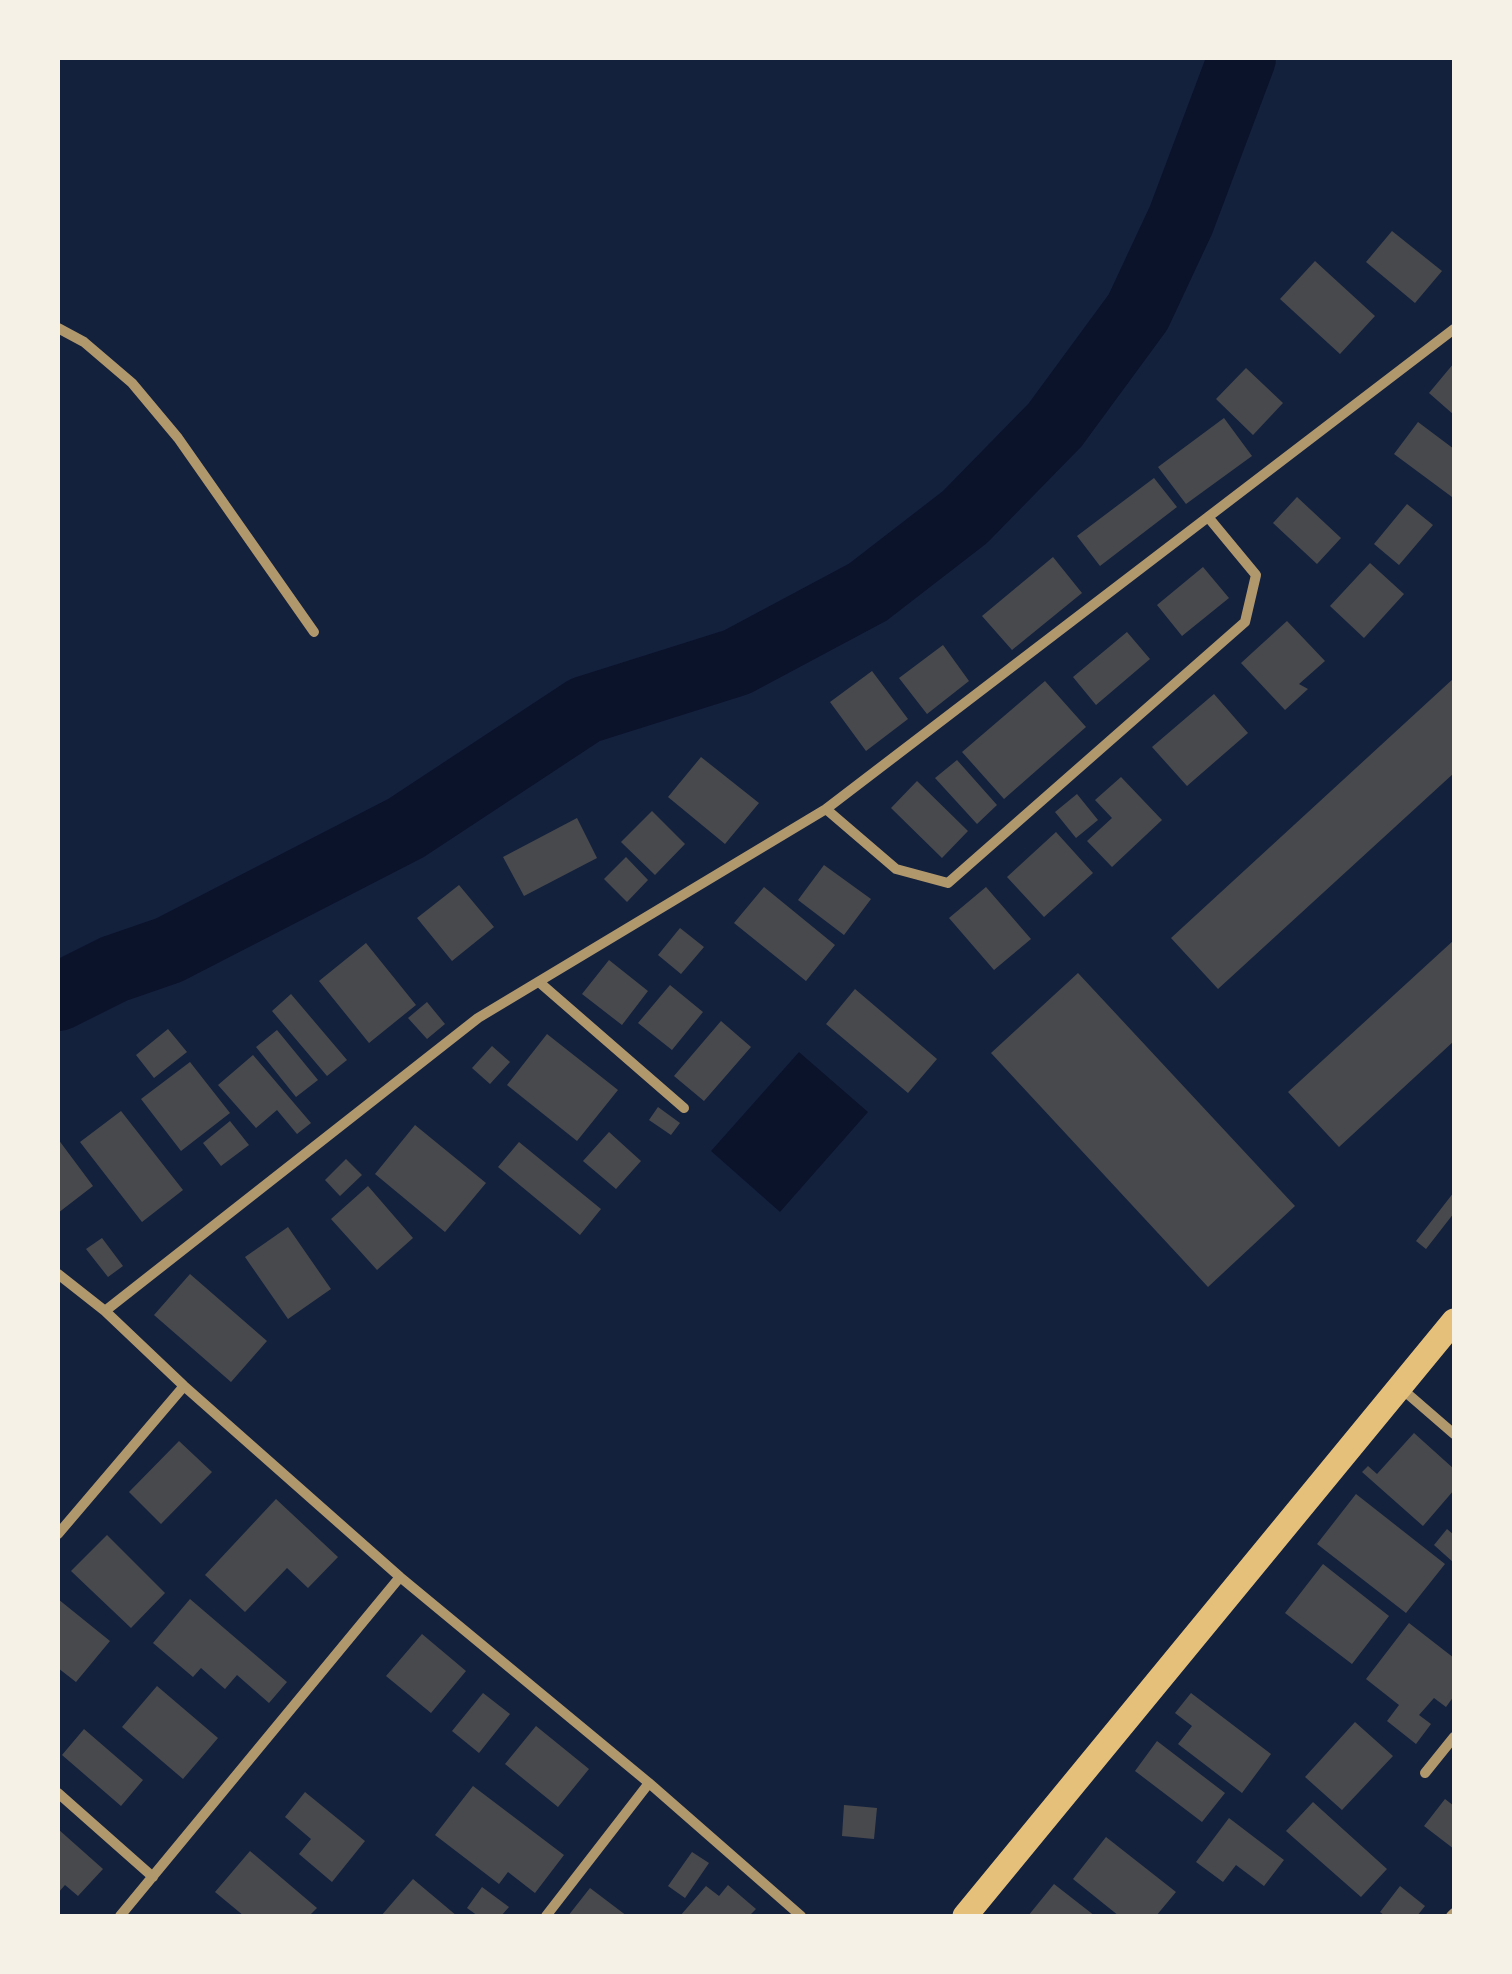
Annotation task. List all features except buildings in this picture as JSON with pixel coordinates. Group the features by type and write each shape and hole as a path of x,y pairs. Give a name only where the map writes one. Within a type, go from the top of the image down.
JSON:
{"main road":[{"path":"965,1916 1454,1321"}],"street":[{"path":"58,328 84,342 132,383 178,438 314,632"},
{"path":"105,1311 478,1018 826,809 1454,329"},
{"path":"826,809 896,869 948,883 1245,622 1256,575 1208,517"},
{"path":"538,982 684,1108"},
{"path":"58,1274 105,1311 400,1577 650,1783 801,1916"},
{"path":"58,1534 184,1386"},
{"path":"1400,1387 1454,1434"},
{"path":"120,1916 400,1577"},
{"path":"1425,1773 1454,1737"},
{"path":"546,1916 650,1783"},
{"path":"58,1792 153,1877"}],"water":[{"path":"799,1052 868,1112 780,1212 711,1151"}],"waterway":[{"path":"58,997 114,969 169,950 406,828 585,710 737,662 868,592 965,517 1055,425 1138,312 1181,220 1242,58"}]}
